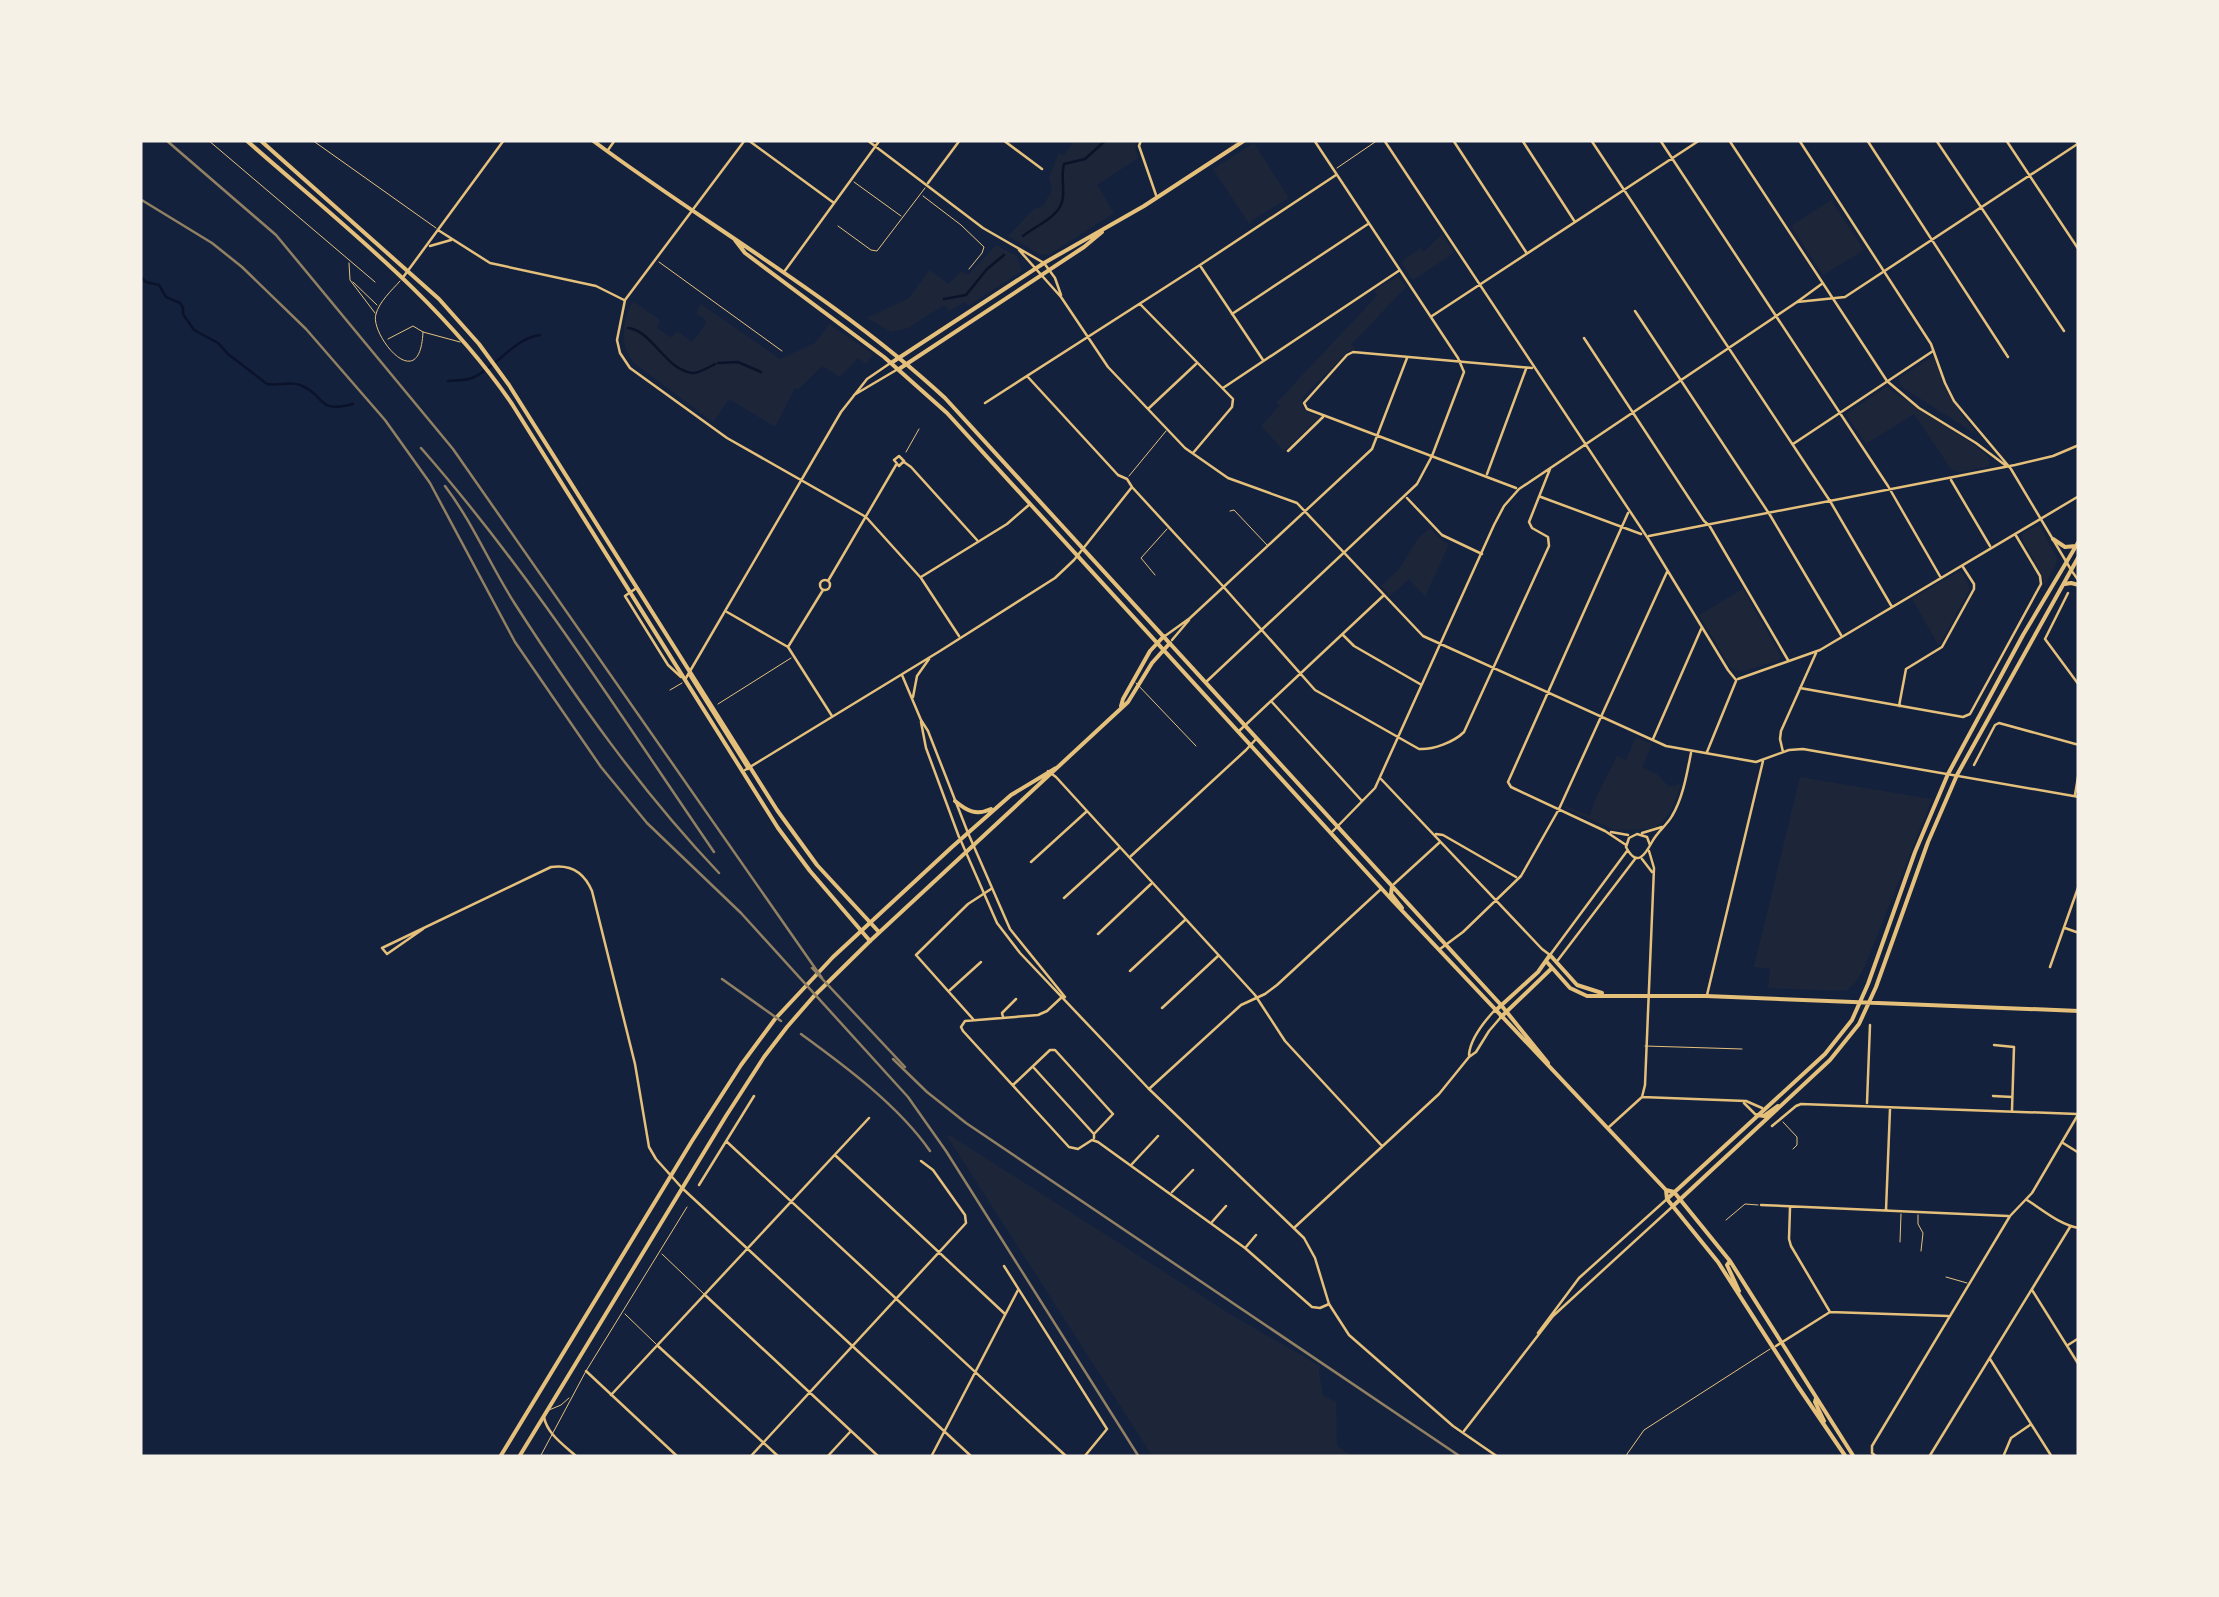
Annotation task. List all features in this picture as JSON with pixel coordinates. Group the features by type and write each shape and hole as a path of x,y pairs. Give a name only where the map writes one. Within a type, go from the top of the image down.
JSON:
{"main road":[{"path":"246,140 402,278 482,363 778,828 870,940"},
{"path":"260,140 449,309 489,357 777,810 809,855 879,932"},
{"path":"592,140 900,357 965,419 1508,1012 1551,1067"},
{"path":"891,363 1244,140"},
{"path":"898,369 1106,229"},
{"path":"735,240 766,270 891,363 947,413 1438,950 1666,1190 1674,1192 1730,1261 1854,1457"},
{"path":"2053,539 2062,546 2077,543"},
{"path":"1667,1199 1836,1041 1852,1020 1948,774 2077,543"},
{"path":"1674,1206 1839,1051 1859,1024 1957,775 2079,556"},
{"path":"2062,586 2079,583"},
{"path":"520,1457 752,1075 787,1027 870,940 1096,733 1121,706 1164,636"},
{"path":"1121,706 1128,702 1170,642"},
{"path":"500,1457 672,1174 741,1066 776,1020 820,970 960,840 998,806 1052,771"},
{"path":"955,802 977,813 998,806"},
{"path":"1392,886 1391,894 1403,912"},
{"path":"1495,1011 1538,972 1550,955 1581,994"},
{"path":"1546,961 1568,987 1581,994 2079,1012"},
{"path":"1502,1017 1556,962"},
{"path":"1566,975 1584,988 1607,994"},
{"path":"1757,1115 1764,1116 1782,1104"},
{"path":"1666,1190 1667,1199 1709,1248 1846,1457"},
{"path":"1730,1261 1726,1266 1740,1296"},
{"path":"1816,1398 1825,1426"}],"street":[{"path":"208,140 375,282"},
{"path":"312,140 452,240 490,262 596,286 625,300"},
{"path":"423,332 415,359 400,360 376,329 376,314 504,140"},
{"path":"607,151 615,140"},
{"path":"834,203 746,140 625,300 617,340 620,353 628,365 716,432 866,518 921,578 960,637"},
{"path":"867,140 990,233 1044,263 1061,297"},
{"path":"783,272 880,140"},
{"path":"838,226 876,252 960,140"},
{"path":"1004,140 1042,169"},
{"path":"1141,140 1139,146 1156,198"},
{"path":"1206,682 1417,484 1464,372 1314,140"},
{"path":"985,403 1200,265 1381,140 1646,536 1736,680"},
{"path":"1453,140 1528,253"},
{"path":"1522,140 1576,222"},
{"path":"1591,140 1830,501 1892,607"},
{"path":"1660,140 1890,489 1941,578"},
{"path":"1431,317 1700,140"},
{"path":"1798,140 1934,350 1954,401 2009,467 2079,583"},
{"path":"1867,140 2008,357"},
{"path":"1936,140 2064,331"},
{"path":"2006,140 2079,250"},
{"path":"1733,142 1887,381 1920,408 2009,467"},
{"path":"1797,302 1845,297 2078,143"},
{"path":"851,180 904,218"},
{"path":"920,194 984,246 968,269"},
{"path":"1232,314 1370,224"},
{"path":"426,248 452,240"},
{"path":"1019,250 1061,297 1108,367 1192,454 1228,478 1297,503 1420,634 1440,645 1652,740 1691,752 1753,762 1795,749 2077,797 2079,772"},
{"path":"349,260 350,280 376,314"},
{"path":"654,260 782,351"},
{"path":"1200,265 1262,360"},
{"path":"1222,388 1400,270"},
{"path":"350,280 379,308"},
{"path":"1331,832 1373,792 1500,514 1519,489 1823,282"},
{"path":"1140,304 1232,396 1232,407 1192,454"},
{"path":"1635,311 1768,512 1842,636"},
{"path":"385,341 413,326 460,342 471,350"},
{"path":"1584,338 1709,524 1789,661"},
{"path":"1792,444 1934,350"},
{"path":"1519,489 1307,410 1304,403 1353,352 1534,368"},
{"path":"1170,642 1190,618 1370,452 1408,356"},
{"path":"670,690 678,688 689,674 853,396 866,379 891,363"},
{"path":"1148,409 1197,363"},
{"path":"1486,477 1526,368"},
{"path":"853,396 898,369"},
{"path":"1027,376 1118,475 1127,478 1318,692 1422,750 1458,738 1464,732 1494,668 1549,546 1548,537 1528,522 1551,466"},
{"path":"1288,451 1324,416"},
{"path":"906,452 919,429"},
{"path":"1127,478 1167,430"},
{"path":"1540,496 1646,536 2009,467 2079,445"},
{"path":"788,647 823,590 820,583 828,581 896,465 896,456 902,457 978,541"},
{"path":"896,465 904,462"},
{"path":"1534,478 1544,486"},
{"path":"1950,478 1991,548"},
{"path":"748,769 636,590 625,594 742,772 748,769 901,674 930,658 1055,578 1132,487"},
{"path":"1406,496 1442,535 1482,554"},
{"path":"1706,754 1736,680 1816,652 2079,496"},
{"path":"921,578 1010,522 1031,503"},
{"path":"1230,511 1234,510 1267,546"},
{"path":"1628,511 1508,782 1511,788 1605,831 1648,863 1653,873"},
{"path":"1155,574 1142,556 1169,527"},
{"path":"1800,688 1963,717 1972,711 2041,584 2015,534"},
{"path":"1899,706 1906,669 1942,647 1974,588 1962,565"},
{"path":"1438,950 1519,878 1559,810 1668,571"},
{"path":"2068,592 2045,639 2079,685"},
{"path":"1238,731 1384,596"},
{"path":"726,611 788,647 832,716"},
{"path":"1164,636 1190,618"},
{"path":"1652,740 1702,626"},
{"path":"1342,634 1356,648 1422,685"},
{"path":"1696,643 1706,634"},
{"path":"1696,643 1710,639"},
{"path":"1784,752 1780,733 1816,652"},
{"path":"718,704 794,656"},
{"path":"913,700 916,676 930,658"},
{"path":"1800,658 1808,671"},
{"path":"901,674 1010,929 1068,1002 1149,1089 1294,1228 1312,1251 1329,1304 1342,1327 1462,1433 1498,1457"},
{"path":"1133,681 1196,746"},
{"path":"1271,701 1363,802"},
{"path":"921,720 926,748 983,894 1011,943 1063,996"},
{"path":"1974,765 2000,722 2079,744"},
{"path":"1130,857 1257,737"},
{"path":"1556,962 1665,826 1678,803 1691,752"},
{"path":"1706,996 1763,761"},
{"path":"1052,771 1219,955 1286,1041 1382,1146"},
{"path":"1380,778 1550,955 1627,848 1632,835"},
{"path":"1031,862 1087,811"},
{"path":"2079,820 2079,829"},
{"path":"1605,831 1632,835 1665,826"},
{"path":"1434,834 1439,833 1519,878"},
{"path":"1608,1128 1644,1092 1653,858 1647,838 1640,834"},
{"path":"1392,886 1441,841"},
{"path":"1064,898 1120,846"},
{"path":"423,929 387,954 382,948 551,867 579,872 590,885 635,1064 649,1147 656,1158 682,1188 972,1457"},
{"path":"1098,934 1152,883"},
{"path":"2050,967 2079,885"},
{"path":"1149,1089 1231,1012 1277,985 1382,888"},
{"path":"974,1020 916,953 968,904 992,889"},
{"path":"1130,971 1186,920"},
{"path":"2064,927 2079,933"},
{"path":"1542,949 1546,961"},
{"path":"1162,1008 1219,955"},
{"path":"948,992 981,962"},
{"path":"1063,996 1038,1016 974,1020 961,1026 1069,1147 1078,1149 1094,1140"},
{"path":"1003,1018 1002,1012 1016,1000"},
{"path":"1469,1057 1474,1038 1495,1011"},
{"path":"1294,1228 1439,1094 1502,1017"},
{"path":"1867,1106 1870,1025"},
{"path":"1994,1045 2014,1048 2012,1112"},
{"path":"1645,1046 1742,1050"},
{"path":"1012,1086 1050,1050 1055,1050 1111,1110 1112,1117 1094,1134"},
{"path":"1032,1066 1094,1134 1094,1140"},
{"path":"699,1185 754,1096"},
{"path":"1993,1096 2013,1097"},
{"path":"1642,1097 1743,1102 1764,1108"},
{"path":"1743,1102 1757,1115"},
{"path":"1772,1126 1800,1104 2079,1114 2026,1199 2010,1216 1912,1375 1872,1446 1872,1453 1878,1457"},
{"path":"1886,1210 1890,1107"},
{"path":"611,1395 868,1118"},
{"path":"1781,1120 1797,1138 1793,1149"},
{"path":"1130,1165 1158,1136"},
{"path":"1094,1140 1245,1248 1312,1307 1329,1304"},
{"path":"726,1142 1068,1457"},
{"path":"2062,1142 2079,1153"},
{"path":"835,1155 1005,1314"},
{"path":"750,1457 966,1223 933,1170 920,1162"},
{"path":"1171,1194 1193,1170"},
{"path":"1462,1433 1579,1278 1667,1199"},
{"path":"2026,1199 2070,1227 2079,1228"},
{"path":"672,1204 680,1218"},
{"path":"1726,1220 1745,1204 2010,1216"},
{"path":"540,1457 571,1396 687,1206"},
{"path":"1211,1223 1226,1206"},
{"path":"1532,1342 1563,1307 1674,1206"},
{"path":"1790,1207 1788,1239 1830,1312"},
{"path":"1900,1242 1902,1211"},
{"path":"1918,1212 1923,1234 1921,1251"},
{"path":"1930,1456 2070,1227"},
{"path":"1245,1248 1256,1236"},
{"path":"660,1252 880,1457"},
{"path":"1004,1266 1107,1429 1084,1457"},
{"path":"1946,1277 1969,1285"},
{"path":"930,1457 1018,1288"},
{"path":"2032,1290 2079,1365"},
{"path":"622,1312 779,1457"},
{"path":"1625,1457 1644,1430 1830,1312 1950,1316"},
{"path":"2067,1346 2079,1338"},
{"path":"1989,1357 2052,1457"},
{"path":"586,1371 678,1457"},
{"path":"571,1396 546,1413 546,1426 577,1457"},
{"path":"2003,1457 2011,1438 2031,1424"},
{"path":"827,1457 851,1431"}],"shaded area":[{"path":"1075,140 1137,140 1138,158 1097,185 1114,213 1050,254 1041,255 1008,236 1034,209 1043,206 1052,190 1049,177 1059,153 1063,156"},
{"path":"1254,143 1289,198 1250,225 1213,169"},
{"path":"1831,200 1864,250 1823,275 1791,226"},
{"path":"1442,234 1454,253 1413,280 1401,262 1421,248 1424,252"},
{"path":"996,245 1017,256 1022,271 968,306 965,302 949,311 944,305 908,328 891,332 867,318 909,298 929,270 949,284 961,271 968,275"},
{"path":"1398,276 1406,287 1351,345 1354,349 1303,397 1304,408 1320,417 1284,451 1261,426 1280,405 1276,403 1377,296 1374,291"},
{"path":"633,301 660,320 657,328 670,337 677,331 692,342 706,324 696,313 701,304 780,359 815,343 829,324 873,354 866,364 858,358 840,377 822,366 799,389 795,388 775,427 729,399 713,422 629,356 624,333"},
{"path":"1934,356 1944,386 1977,435 1900,386 1899,378"},
{"path":"1886,387 1974,445 1989,457 1989,466 1959,472 1951,469 1914,414 1866,444 1846,414"},
{"path":"2039,525 2057,558 2045,585 2022,539 2023,533"},
{"path":"1430,528 1449,544 1425,597 1409,579 1390,596 1381,586"},
{"path":"1958,572 1970,588 1939,646 1912,599"},
{"path":"1743,589 1781,657 1741,672 1731,668 1699,615"},
{"path":"1636,737 1652,744 1642,767 1658,775 1669,787 1681,784 1664,820 1653,829 1615,830 1565,808 1564,805 1590,816 1617,756 1626,760"},
{"path":"1800,777 1932,799 1865,966 1846,991 1768,988 1770,969 1754,967"},
{"path":"947,1136 1320,1366 1323,1395 1336,1402 1337,1446 1354,1457 1153,1457"}],"waterway":[{"path":"1023,236 1058,210 1063,197 1064,164 1085,159 1106,140"},
{"path":"944,299 966,295 1004,255"},
{"path":"140,276 159,285 166,297 180,303 194,330 218,343 267,384 300,385 332,407 353,404"},
{"path":"628,328 637,330 683,371 696,373 715,364"},
{"path":"448,381 472,378 521,342 540,335"},
{"path":"718,363 738,362 761,372"}],"railway":[{"path":"166,140 276,235 453,449 822,978"},
{"path":"140,199 212,243 242,267 306,329 385,420 430,483 515,642 601,767 647,823 741,913 908,1097 1139,1457"},
{"path":"421,448 537,595 714,852"},
{"path":"445,486 515,604 586,709 636,777 719,873"},
{"path":"812,968 905,1067"},
{"path":"722,979 781,1021"},
{"path":"801,1034 887,1103 930,1151"},
{"path":"893,1059 966,1123 1461,1457"}]}
